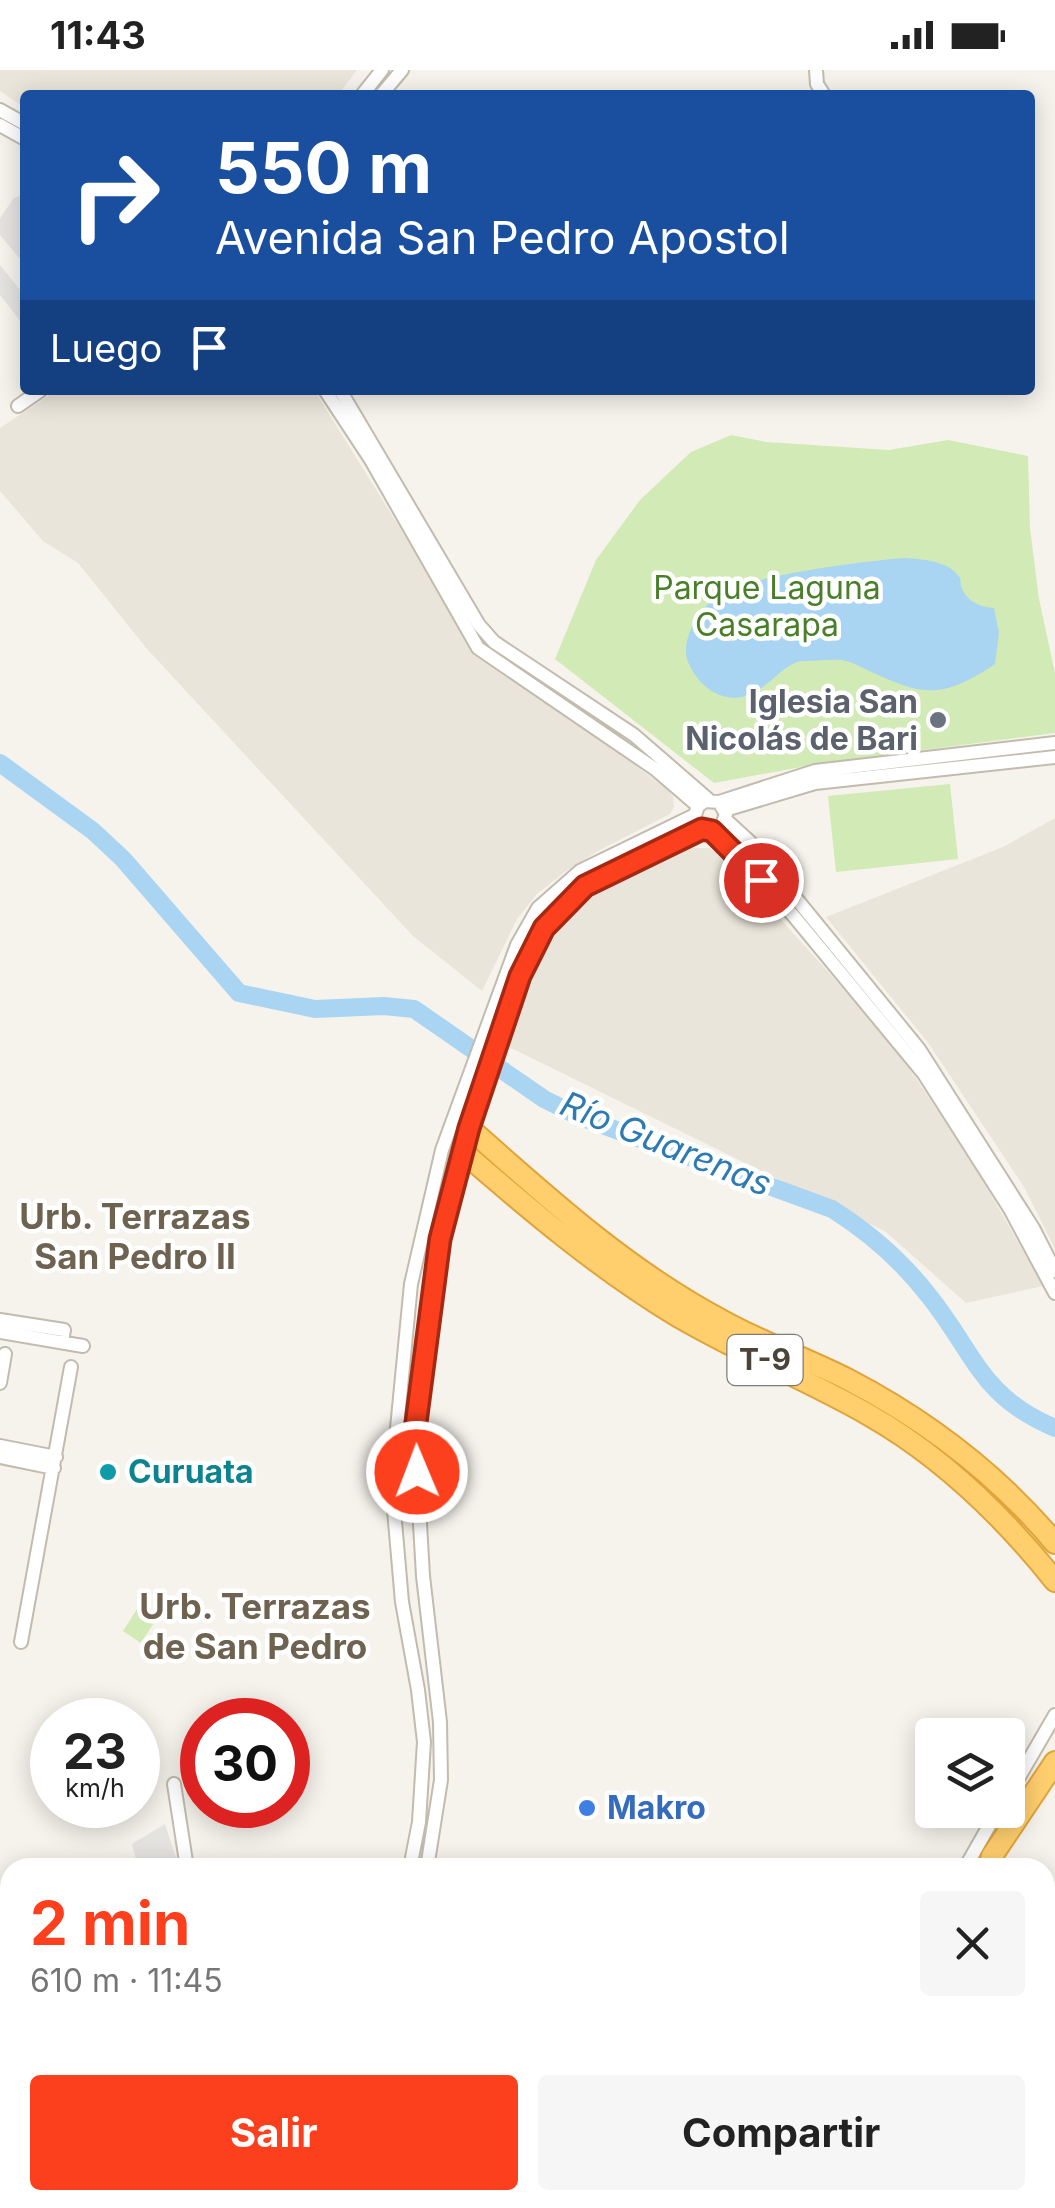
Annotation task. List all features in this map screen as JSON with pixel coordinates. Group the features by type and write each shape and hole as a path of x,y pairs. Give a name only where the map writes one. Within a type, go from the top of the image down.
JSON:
{"highway":[{"name":"T-9","path":"458,1130 653,1279 722,1321 847,1380 950,1444 1018,1498 1055,1543"},
{"name":"T-9","path":"462,1152 552,1230 676,1315 872,1416 933,1457 1012,1527 1055,1582"},
{"path":"992,1858 1055,1762"}],"street":[{"path":"366,90 382,70"},
{"path":"385,90 402,70"},
{"path":"18,406 34,395"},
{"path":"328,395 394,489"},
{"path":"343,395 474,630 634,735 750,842 919,1049 1034,1228 1055,1271"},
{"path":"412,1858 419,1822 424,1742 402,1602 394,1510 397,1428 411,1284 458,1130 466,1079 527,925 553,893 580,870 712,809 815,771 1055,743"},
{"path":"712,809 814,784 1055,757"},
{"path":"707,830 712,809"},
{"path":"428,1858 440,1780 440,1722 423,1576 414,1438 440,1239 462,1152 458,1130 483,1083 520,976 544,928 585,886 707,830 720,828 712,809"},
{"path":"707,830 792,914 924,1074 1010,1209 1055,1293"},
{"path":"0,1320 46,1334"},
{"path":"0,1332 63,1336 83,1346"},
{"path":"0,1383 5,1354"},
{"path":"20,1642 71,1367"},
{"path":"0,1446 54,1462"},
{"path":"0,1457 54,1462"},
{"path":"1025,1767 1055,1715"},
{"path":"174,1784 186,1858"},
{"path":"971,1858 988,1828"}],"shaded area":[{"path":"0,70 357,70 342,90 20,90 20,105 0,91"},
{"path":"20,196 20,259 0,235 0,218"},
{"path":"0,265 20,290 20,321 0,295"},
{"path":"50,395 317,395 478,653 667,789 674,807 670,814 566,871 537,894 517,919 482,991 413,936 147,649 78,563 43,541 0,491 0,428"},
{"path":"1055,818 1055,1249 1024,1187 929,1044 826,917 1003,847"},
{"path":"688,848 709,848 725,858 890,1040 973,1163 1043,1286 966,1303 886,1232 507,1046 544,951 570,916 590,897"},
{"path":"165,1824 176,1858 136,1858 132,1844"}],"green space":[{"name":"Parque Laguna Casarapa","path":"731,435 766,442 889,450 948,440 1028,456 1030,528 1039,599 1055,673 1055,733 823,763 714,783 555,659 596,560 640,500 691,452"},
{"path":"950,784 958,859 836,872 828,796"},
{"path":"141,1603 159,1615 141,1643 123,1631"}],"water":[{"path":"905,558 950,568 970,599 994,608 999,633 995,664 950,688 923,690 845,661 803,661 786,668 758,690 736,698 711,690 701,682 687,659 690,632 699,615 719,595 782,575"}],"waterway":[{"name":"Río Guarenas","path":"0,763 93,831 123,859 239,993 315,1009 414,1009 544,1099 578,1116 832,1209 908,1271 995,1388 1030,1416 1055,1428"}],"place":[{"name":"Iglesia San Nicolás de Bari","path":"938,720"},
{"name":"Curuata","path":"108,1472"},
{"name":"Makro","path":"587,1808"}],"district":[{"name":"Urb. Terrazas San Pedro II","path":"135,1237"},
{"name":"Urb. Terrazas de San Pedro","path":"255,1627"}],"route":[{"path":"417,1472 414,1438 430,1304 452,1184 520,976 544,928 585,886 702,829 712,831 732,848 761,880"}]}
